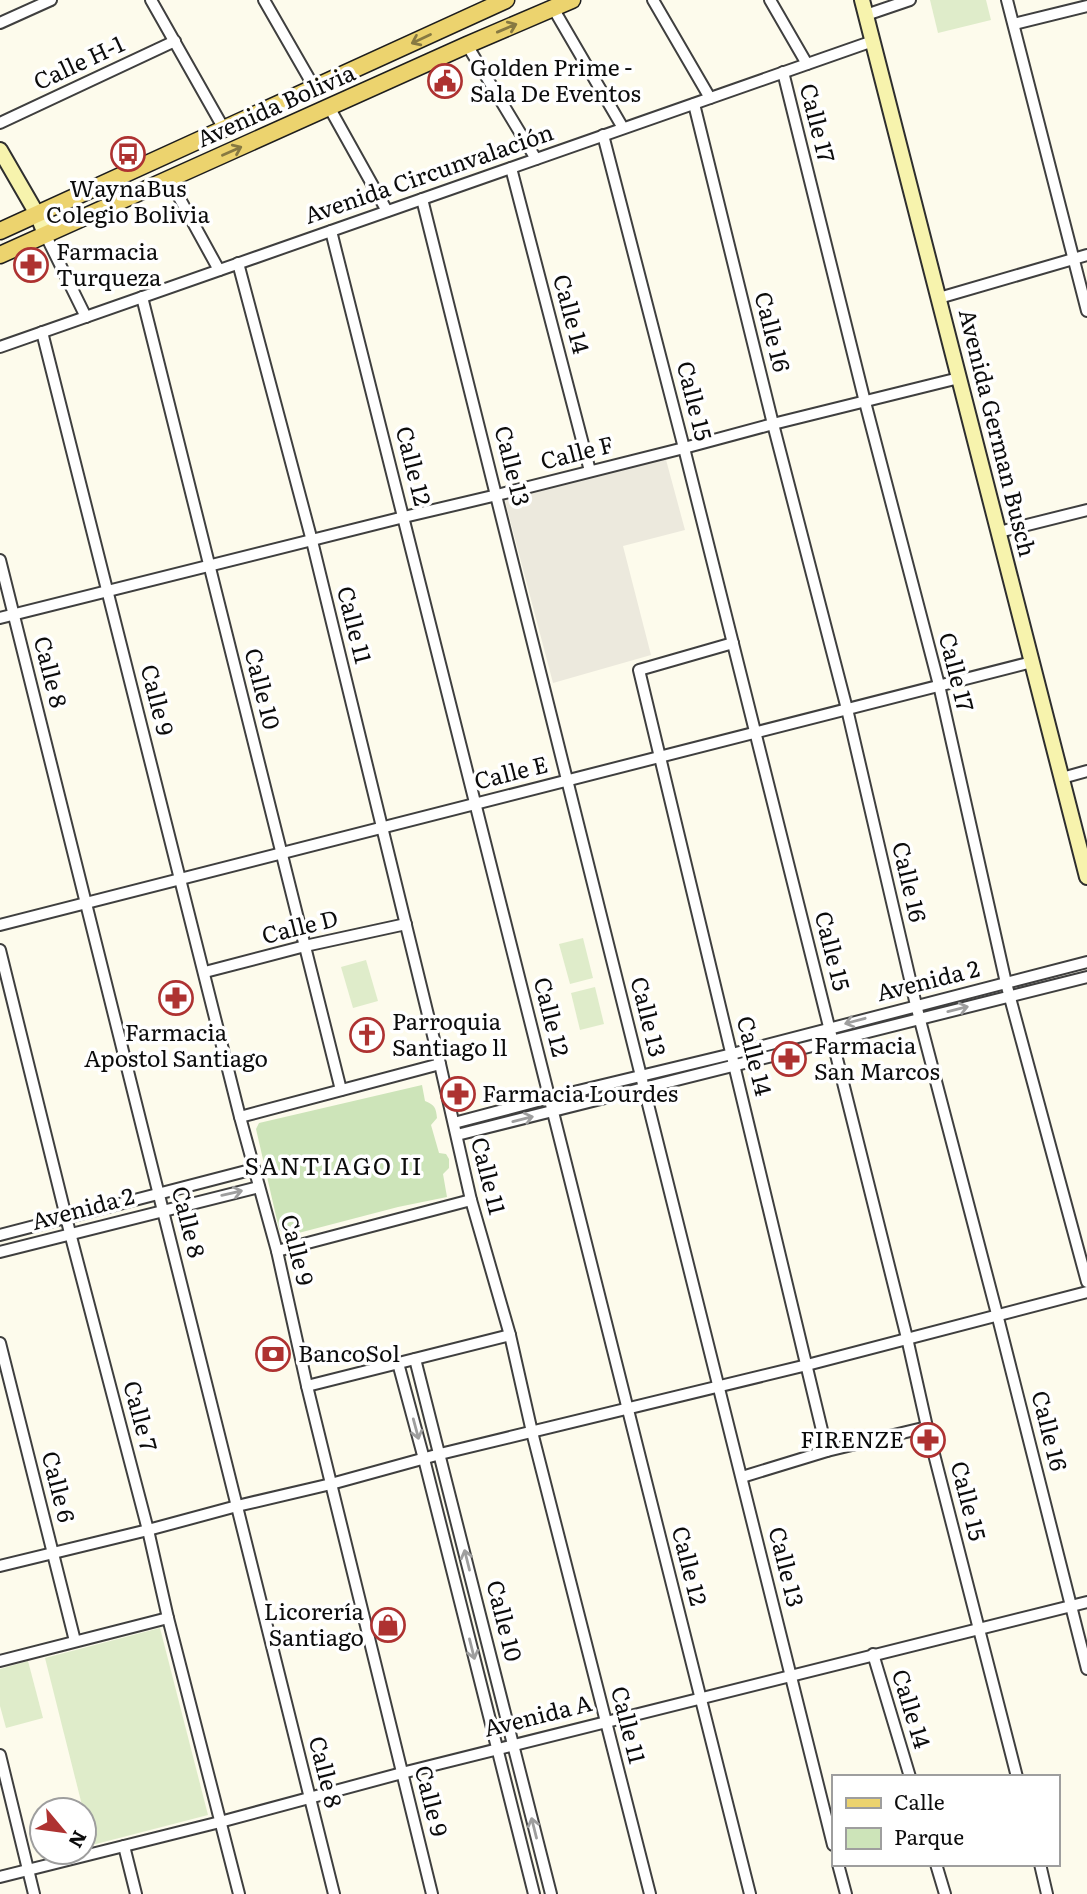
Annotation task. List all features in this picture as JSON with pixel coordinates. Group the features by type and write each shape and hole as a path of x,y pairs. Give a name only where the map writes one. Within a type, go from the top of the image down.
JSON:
{"main road":[{"name":"Avenida Bolivia","path":"0,231 506,0"},
{"name":"Avenida Bolivia","path":"0,255 572,0"},
{"name":"Avenida German Busch","path":"864,7 1087,877"},
{"path":"0,150 37,214 45,234"}],"street":[{"path":"0,23 51,0"},
{"path":"151,0 224,129"},
{"path":"653,0 710,98"},
{"name":"Calle 17","path":"770,0 807,64"},
{"path":"864,7 910,0"},
{"path":"1007,0 1087,311"},
{"path":"268,1 314,88"},
{"path":"1014,24 1087,6"},
{"path":"553,9 623,128"},
{"name":"Calle H-1","path":"0,122 175,41"},
{"name":"Avenida Circunvalación","path":"0,347 873,41"},
{"path":"467,45 536,159"},
{"name":"Calle 17","path":"783,72 939,685 1009,996 1087,1282"},
{"name":"Calle 16","path":"694,104 847,709 916,1005 1087,1669"},
{"path":"329,107 387,211"},
{"name":"Calle 15","path":"604,135 1016,1775"},
{"name":"Calle 14","path":"511,168 590,471"},
{"path":"169,179 219,270"},
{"name":"Calle 13","path":"422,199 832,1841"},
{"name":"Calle 12","path":"331,231 750,1894"},
{"path":"45,234 86,317"},
{"path":"939,298 1087,255"},
{"name":"Calle 11","path":"238,263 312,541 471,1199 510,1335 532,1432 650,1894"},
{"name":"Calle 10","path":"142,297 341,1090"},
{"name":"Calle 9","path":"42,332 240,1117 277,1251 307,1386 432,1894"},
{"name":"Calle F","path":"0,618 684,449 959,378"},
{"path":"999,532 1087,510"},
{"name":"Calle 8","path":"0,561 334,1894"},
{"name":"Calle 14","path":"733,643 639,670 827,1451"},
{"name":"Calle E","path":"0,925 1032,662"},
{"path":"1062,778 1087,771"},
{"name":"Calle D","path":"205,972 304,946 406,924"},
{"name":"Calle 7","path":"0,950 239,1894"},
{"name":"Avenida 2","path":"733,1060 830,1028 1087,962"},
{"name":"Avenida 2","path":"457,1135 733,1060 833,1041 1087,977"},
{"path":"240,1117 440,1064"},
{"name":"Avenida 2","path":"454,1123 549,1098 643,1083"},
{"name":"Avenida 2","path":"0,1235 254,1169"},
{"name":"Avenida 2","path":"0,1252 259,1187"},
{"path":"277,1251 471,1199"},
{"path":"0,1566 148,1531 440,1454 807,1365 1087,1292"},
{"path":"307,1386 510,1335"},
{"name":"Calle 6","path":"0,1343 75,1641"},
{"name":"Calle 10","path":"415,1359 551,1894"},
{"name":"Calle 10","path":"398,1363 534,1894"},
{"path":"742,1477 827,1451 928,1427"},
{"name":"Avenida A","path":"0,1877 402,1773 1087,1602"},
{"path":"0,1661 168,1618"},
{"name":"Calle 14","path":"873,1654 909,1775"},
{"path":"0,1755 34,1894"},
{"path":"124,1846 136,1894"},
{"path":"839,1866 846,1894"},
{"path":"937,1866 945,1894"},
{"path":"1040,1866 1047,1894"}],"green space":[{"path":"930,0 986,0 991,20 938,33"},
{"path":"583,938 593,978 570,984 559,944"},
{"path":"366,960 378,1001 353,1008 341,967"},
{"path":"595,987 604,1024 580,1030 571,993"},
{"path":"422,1085 425,1101 433,1106 436,1112 437,1118 431,1125 439,1153 446,1154 449,1159 449,1168 443,1174 447,1197 287,1236 279,1229 256,1129 259,1123"},
{"path":"160,1628 208,1815 98,1843 98,1796 80,1796 45,1658"},
{"path":"28,1661 43,1718 6,1728 0,1706 0,1669"}],"shaded area":[{"path":"665,456 685,530 623,546 651,655 553,683 504,497"}],"place":[{"name":"Golden Prime - Sala De Eventos","path":"445,81"},
{"name":"WaynaBus Colegio Bolivia","path":"128,154"},
{"name":"Farmacia Turqueza","path":"31,265"},
{"name":"Farmacia Apostol Santiago","path":"176,998"},
{"name":"Parroquia Santiago ll","path":"367,1035"},
{"name":"Farmacia San Marcos","path":"789,1059"},
{"name":"Farmacia Lourdes","path":"458,1094"},
{"name":"BancoSol","path":"273,1354"},
{"name":"FIRENZE","path":"928,1440"},
{"name":"Licorería Santiago","path":"388,1625"}],"district":[{"name":"SANTIAGO II","path":"334,1167"}]}
